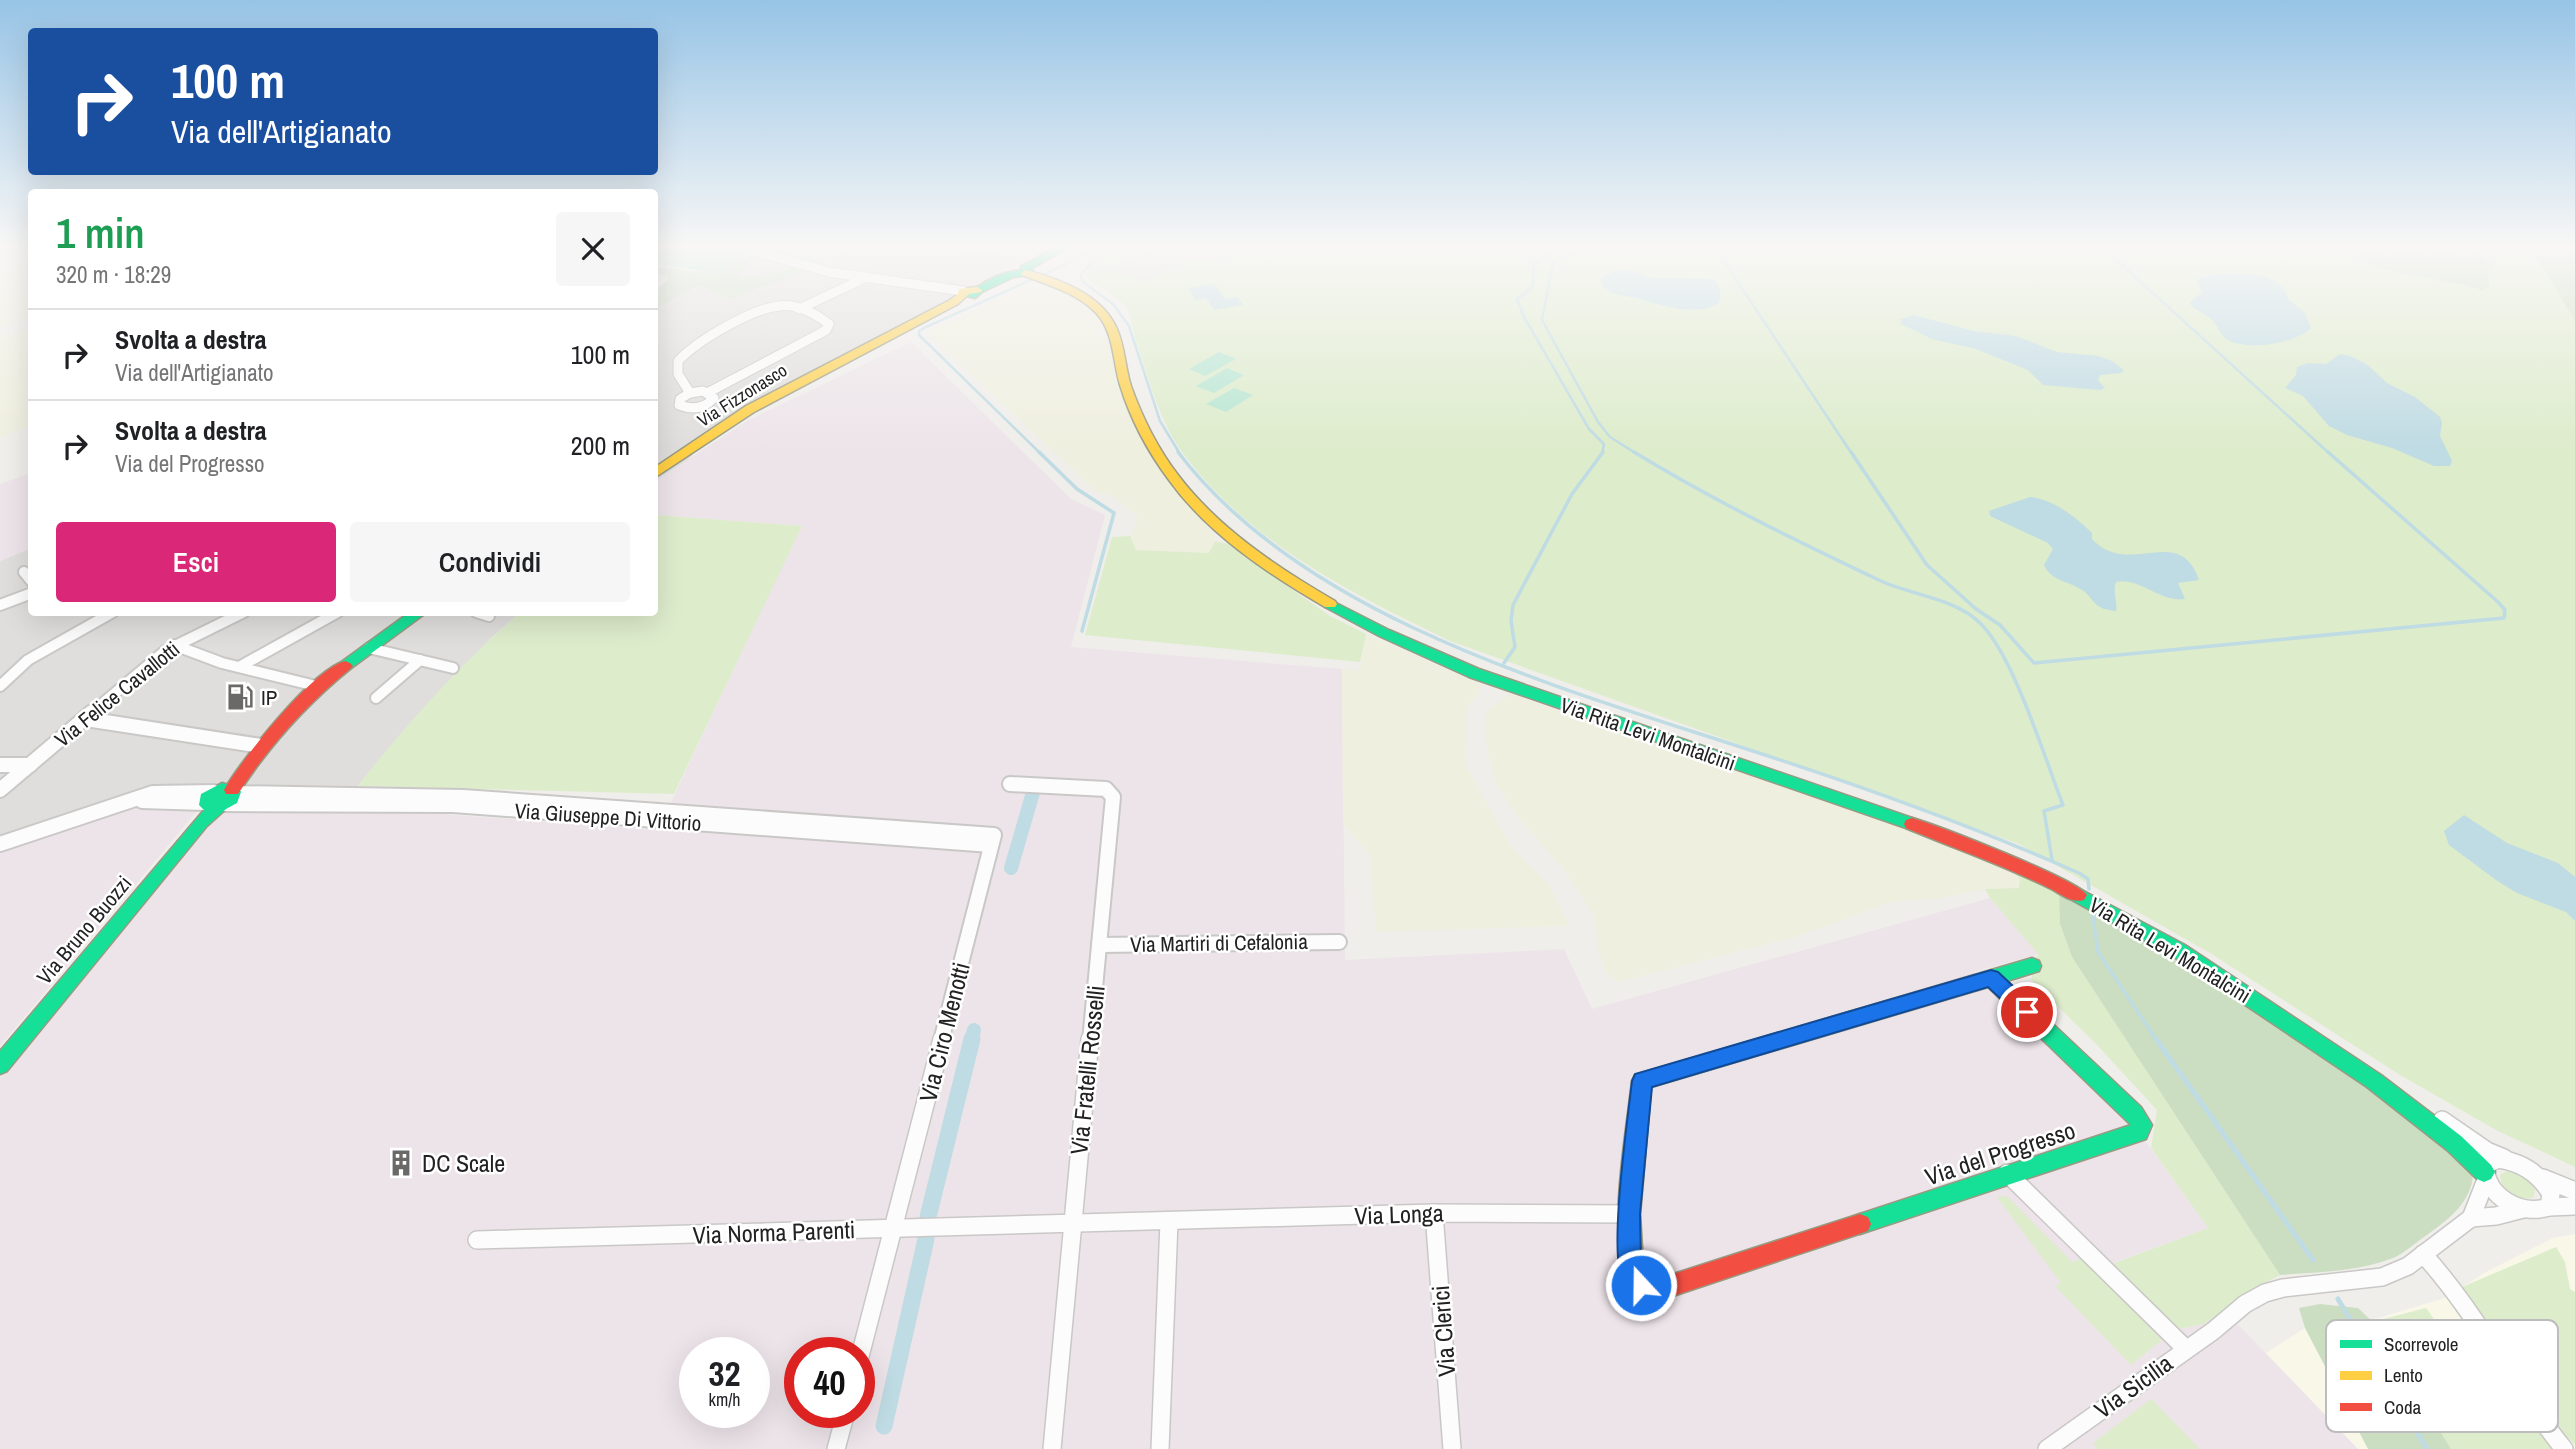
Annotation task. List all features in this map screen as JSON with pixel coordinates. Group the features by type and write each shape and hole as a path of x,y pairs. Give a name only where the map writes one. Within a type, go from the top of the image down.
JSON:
{"street":[{"path":"690,393 677,369 681,356 688,349 761,313"},
{"path":"709,392 714,398 702,407 689,409 679,405 680,399 690,393 709,392 829,326 827,321 807,313"},
{"name":"Via Fizzonasco","path":"658,471 750,409 930,313"},
{"name":"Via Rita Levi Montalcini","path":"1102,313 1111,328 1125,385 1139,421 1159,457 1191,496 1242,545 1321,599 1384,633 1474,673 1938,833 2054,882 2178,950 2374,1081 2454,1143 2501,1197 2523,1209"},
{"path":"0,606 28,595"},
{"path":"0,686 28,660 106,616"},
{"name":"Via Felice Cavallotti","path":"0,790 174,645 236,616"},
{"path":"239,667 331,616"},
{"path":"219,798 261,746 317,686 414,616"},
{"path":"174,645 239,667 317,686"},
{"path":"369,648 453,668"},
{"path":"376,698 420,660"},
{"path":"86,719 261,746"},
{"path":"0,765 30,765"},
{"name":"Via Fratelli Rosselli","path":"1010,784 1097,788 1111,793 1113,803 1052,1449"},
{"name":"Via Giuseppe Di Vittorio","path":"0,844 131,801 219,798 356,799 672,817 993,840"},
{"name":"Via Bruno Buozzi","path":"0,1065 219,798"},
{"name":"Via Ciro Menotti","path":"893,1229 993,840"},
{"name":"Via Martiri di Cefalonia","path":"1099,945 1339,942"},
{"path":"1629,1214 1642,1081 2032,966"},
{"name":"Via del Progresso","path":"1629,1214 1632,1276 1641,1285 1667,1287 2007,1173 2140,1132 2142,1125 2134,1112 1991,978"},
{"name":"Via Rita Levi Montalcini","path":"2374,1081 2423,1108 2487,1151 2529,1169 2555,1185 2575,1191"},
{"path":"2508,1160 2490,1161 2471,1218 2496,1216 2523,1209 2533,1211 2575,1206"},
{"name":"Via Rita Levi Montalcini","path":"2529,1169 2539,1177 2551,1194 2549,1207"},
{"path":"2007,1173 2186,1349"},
{"name":"Via Longa","path":"1072,1223 1434,1213 1629,1214"},
{"name":"Via Clerici","path":"1434,1213 1452,1449"},
{"name":"Via Sicilia","path":"2047,1449 2213,1331 2245,1304 2265,1293 2283,1288 2382,1277 2408,1265 2471,1218"},
{"path":"1160,1449 1169,1222"},
{"name":"Via Norma Parenti","path":"477,1240 1072,1223"},
{"path":"865,1337 893,1229"},
{"path":"2423,1254 2445,1278 2473,1320"},
{"path":"836,1449 842,1428"},
{"path":"2550,1432 2564,1449"}],"shaded area":[{"path":"658,313 925,313 737,410 717,424 685,464 658,479"},
{"path":"911,342 1071,499 1105,515 1071,647 1342,669 1345,960 1564,949 1592,1009 1990,898 2039,954 1974,972 2130,1114 2139,1132 2208,1228 2113,1263 2204,1324 2223,1309 2326,1416 2326,1432 2342,1432 2358,1449 0,1449 0,1078 216,815 223,810 443,814 658,830 801,526 658,515 658,479 747,421"},
{"path":"28,474 28,549 0,561 0,484"},
{"path":"28,549 28,616 517,616 491,638 358,786 165,784 0,839 0,561"},
{"path":"128,806 191,806 197,811 0,1046 0,849"},
{"path":"2575,1234 2575,1449 2358,1449 2342,1432 2558,1432 2558,1320 2364,1320 2448,1297 2484,1273 2553,1238"},
{"path":"2326,1325 2326,1416 2266,1353 2305,1328"}],"green space":[{"path":"0,313 28,313 28,318 0,328"},
{"path":"968,313 1096,313 1101,328 1096,331 1097,335 1106,337 1131,420 1167,480 1214,533 1215,541 1209,553 1136,550 1130,536 1138,519 1136,515 1114,497 1097,492 931,337 929,332"},
{"path":"1128,313 2570,313 2575,321 2575,1167 2496,1130 2400,1075 2210,953 2019,844 1450,641 1302,562 1236,511 1180,449 1154,396"},
{"path":"28,329 28,427 0,437 0,338"},
{"path":"1219,352 1236,359 1205,376 1189,369"},
{"path":"1227,368 1244,375 1214,393 1196,386"},
{"path":"1234,388 1253,395 1226,412 1206,404"},
{"path":"658,515 802,526 674,794 358,786 394,741 477,652 517,616 658,616"},
{"path":"1130,536 1136,550 1209,553 1215,541 1228,544 1330,616 1366,634 1360,662 1085,635 1112,537"},
{"path":"1366,634 1481,685 1478,695 1467,707 1465,764 1511,846 1548,883 1570,926 1376,932 1370,856 1343,824 1342,669 1359,671"},
{"path":"1510,694 1903,828 2014,873 2020,879 2019,888 1985,889 1941,898 1892,902 1795,937 1619,982 1606,973 1599,953 1594,916 1562,867 1516,815 1495,782 1487,751 1485,719 1488,710"},
{"path":"2014,873 2059,892 2060,924 2072,957 2280,1275 2246,1293 2204,1324 2178,1329 2112,1264 2208,1228 2151,1148 2157,1110 2096,1044 2031,980 2038,954 1985,889 2019,888 2020,879"},
{"path":"2059,892 2117,922 2192,969 2418,1122 2473,1175 2467,1197 2453,1214 2435,1229 2393,1258 2351,1269 2280,1275 2072,957 2060,924"},
{"path":"2507,1171 2530,1182 2535,1189 2534,1197 2517,1197 2507,1190 2500,1175"},
{"path":"2007,1196 2073,1263 2081,1257 2162,1340 2131,1365 2055,1286 2061,1283 1997,1197"},
{"path":"2556,1247 2565,1262 2570,1289 2575,1292 2575,1445 2558,1428 2558,1320 2484,1320 2462,1287"},
{"path":"2320,1304 2358,1308 2371,1320 2326,1320 2326,1368 2305,1328 2299,1308"},
{"path":"2426,1308 2434,1320 2382,1320"},
{"path":"2151,1399 2200,1449 2098,1449 2093,1443"},
{"path":"2359,1432 2441,1432 2451,1449 2368,1449"},
{"path":"2441,1432 2539,1432 2553,1449 2451,1449"}],"water":[{"path":"2201,313 2304,313 2311,328 2304,334 2283,342 2247,345 2228,340 2211,319"},
{"path":"1914,315 1973,331 2016,336 2057,352 2098,356 2112,361 2124,370 2122,373 2100,375 2098,380 2105,388 2100,390 2043,385 2028,370 1976,349 1932,339 1901,324 1901,319"},
{"path":"2340,354 2368,365 2387,383 2415,397 2440,417 2440,436 2452,461 2450,466 2434,466 2392,448 2347,435 2329,426 2303,396 2285,388 2296,375 2297,367 2308,363 2326,364"},
{"path":"2030,497 2064,510 2092,533 2092,539 2106,550 2122,554 2166,552 2179,555 2190,563 2199,580 2178,583 2185,599 2167,597 2125,581 2116,582 2116,611 2102,608 2085,592 2047,571 2044,565 2053,549 2048,543 1990,516 1989,511"},
{"path":"2464,815 2507,843 2558,863 2575,877 2575,921 2566,912 2517,893 2449,845 2444,831"}],"waterway":[{"path":"958,313 919,331 919,335 1041,454"},
{"path":"1119,313 1129,326 1160,421 1180,454"},
{"path":"1522,313 1589,429 1604,444 1602,453"},
{"path":"1543,313 1542,320 1598,422 1610,437 1637,454"},
{"path":"1758,313 1852,454"},
{"path":"2174,313 2330,454"},
{"path":"1039,452 1077,489 1114,513 1082,631"},
{"path":"1178,452 1232,511 1296,561 1368,605 1445,642 1607,704 1922,809 2079,873 2088,879 2089,889"},
{"path":"1634,452 1788,536 1883,582 1959,608 1980,623 1992,638 2016,682 2063,805 2044,811 2052,860"},
{"path":"1851,452 1927,565 1976,609 2000,625 2034,663 2504,618 2505,610 2498,602 2328,452"},
{"path":"1504,663 1515,647 1511,621 1513,605 1572,494 1602,453"},
{"path":"1011,868 1034,789"},
{"path":"2092,910 2098,952 2157,1041"},
{"path":"971,1041 974,1030"},
{"path":"928,1217 972,1039"},
{"path":"2156,1039 2313,1260"},
{"path":"884,1426 926,1239"},
{"path":"2338,1299 2350,1320"},
{"path":"2417,1432 2427,1449"}],"traffic: fast":[{"path":"1330,604 1384,633 1474,673 1912,824"},
{"path":"345,666 414,616"},
{"path":"222,789 233,792 231,799 218,806 207,805 207,798 222,789"},
{"path":"0,1065 200,823 220,805"},
{"path":"2078,895 2178,950 2374,1081 2454,1143 2484,1172"},
{"path":"1631,1248 1629,1214 1642,1081 2032,966"},
{"path":"1860,1224 2139,1132 2142,1125 2134,1113 1991,978"}],"traffic: slow":[{"path":"658,471 750,409 934,313"},
{"path":"1101,313 1115,338 1123,378 1135,411 1159,456 1187,495 1245,548 1330,604"}],"traffic: jam":[{"path":"232,790 282,723 312,693 345,666"},
{"path":"1912,824 2054,882 2078,895"},
{"path":"1631,1248 1632,1276 1648,1286 1667,1287 1860,1224"}],"place":[{"name":"IP","path":"240,697"},
{"name":"DC Scale","path":"401,1163"}],"route":[{"path":"1641,1285 1632,1276 1629,1214 1642,1081 1991,978 2027,1012"}]}
